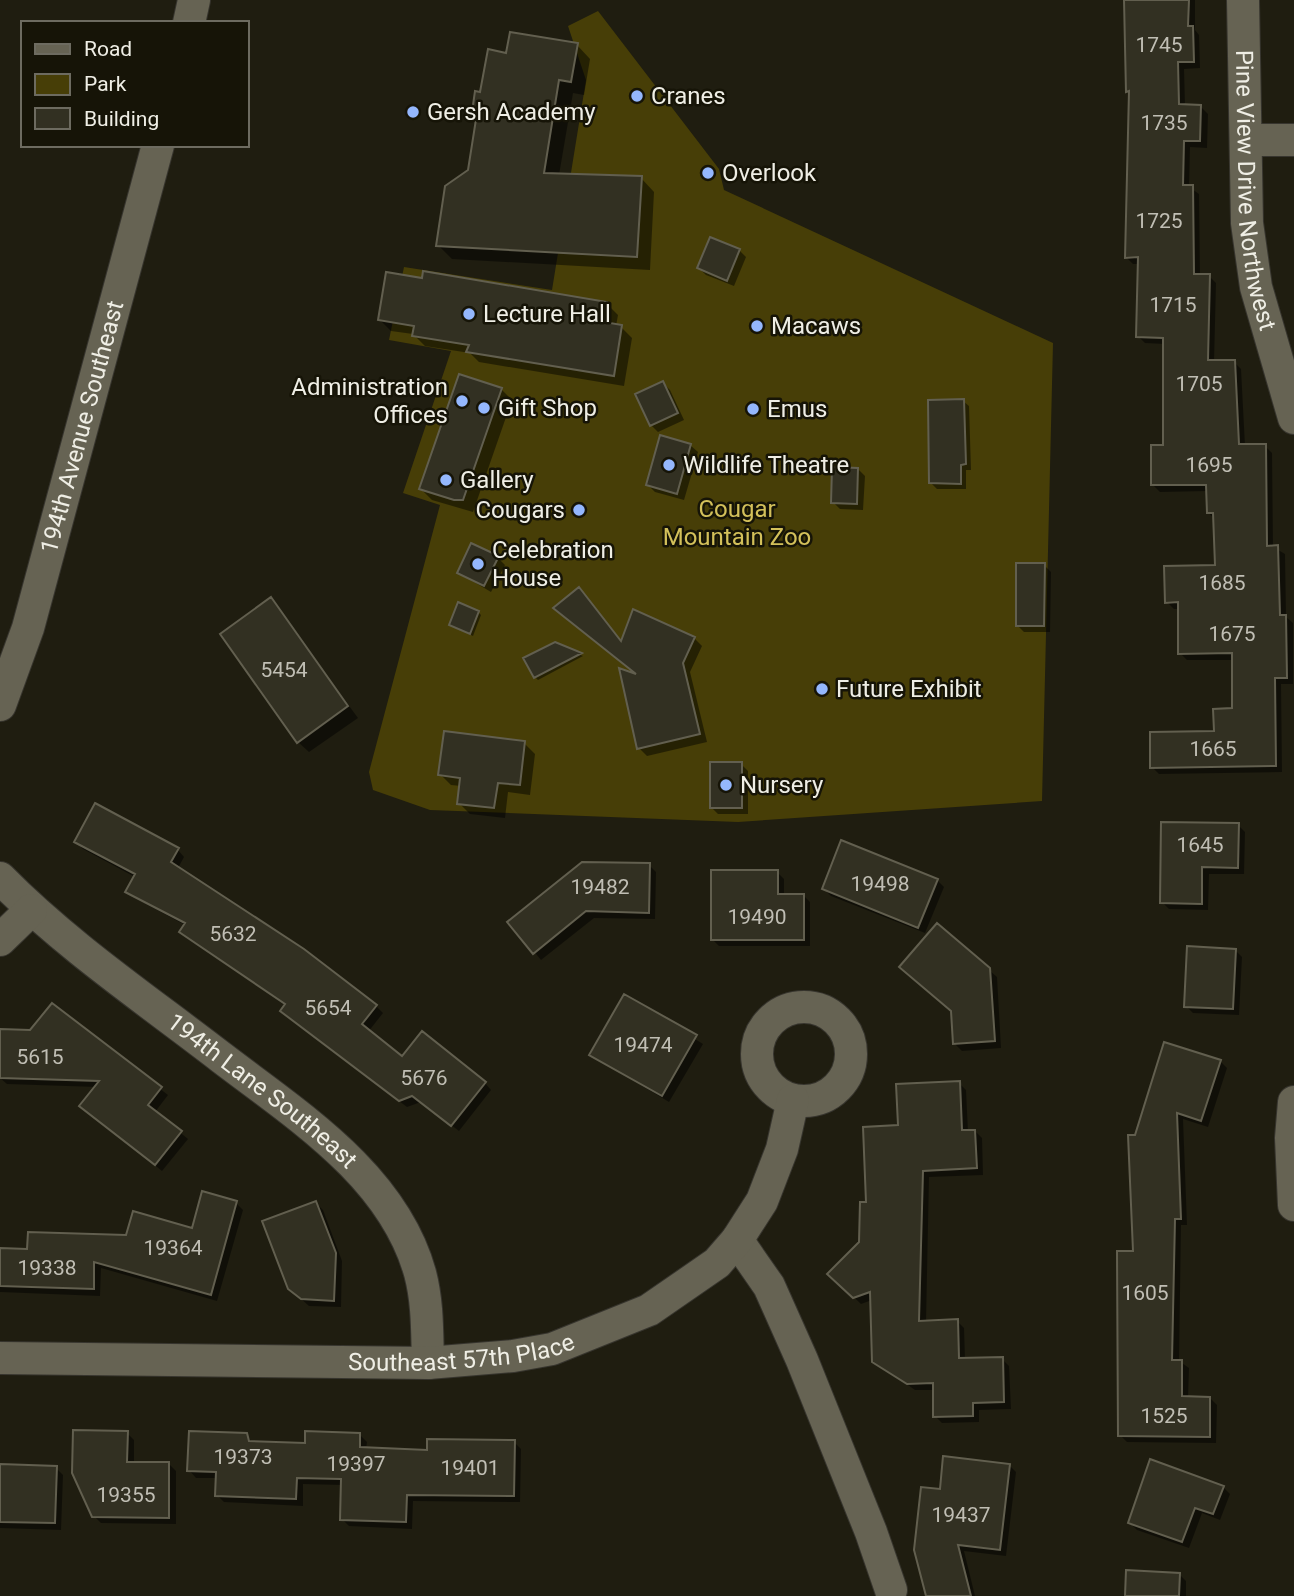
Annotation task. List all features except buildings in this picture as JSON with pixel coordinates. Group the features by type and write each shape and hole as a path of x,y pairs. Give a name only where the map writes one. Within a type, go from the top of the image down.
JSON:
{"street":[{"path":"189,21 194,0"},
{"name":"Pine View Drive Northwest","path":"1243,0 1247,223 1256,287 1294,418"},
{"path":"1246,140 1294,140"},
{"name":"194th Avenue Southeast","path":"0,705 28,628 157,147"},
{"name":"194th Lane Southeast","path":"0,878 32,910 307,1123 356,1166 403,1234 420,1272 426,1306 428,1363"},
{"path":"0,940 32,910"},
{"name":"Southeast 57th Place","path":"0,1358 428,1363 513,1356 552,1349 649,1310 717,1263 737,1240 762,1201 782,1149 793,1100"},
{"path":"1294,1102 1291,1183 1294,1205"},
{"path":"737,1240 769,1286 791,1335 871,1532 891,1590"}],"green space":[{"name":"Cougar Mountain Zoo","path":"598,11 719,169 724,190 1053,343 1042,801 738,822 430,810 373,790 369,772 440,505 403,493 451,351 389,340 404,267 552,290 586,80 568,26"}],"place":[{"name":"Cranes","path":"637,96"},
{"name":"Gersh Academy","path":"413,112"},
{"name":"Overlook","path":"708,173"},
{"name":"Lecture Hall","path":"469,314"},
{"name":"Macaws","path":"757,326"},
{"name":"Administration Offices","path":"462,401"},
{"name":"Gift Shop","path":"484,408"},
{"name":"Emus","path":"753,409"},
{"name":"Wildlife Theatre","path":"669,465"},
{"name":"Gallery","path":"446,480"},
{"name":"Cougars","path":"579,510"},
{"name":"Celebration House","path":"478,564"},
{"name":"Future Exhibit","path":"822,689"},
{"name":"Nursery","path":"726,785"}]}
